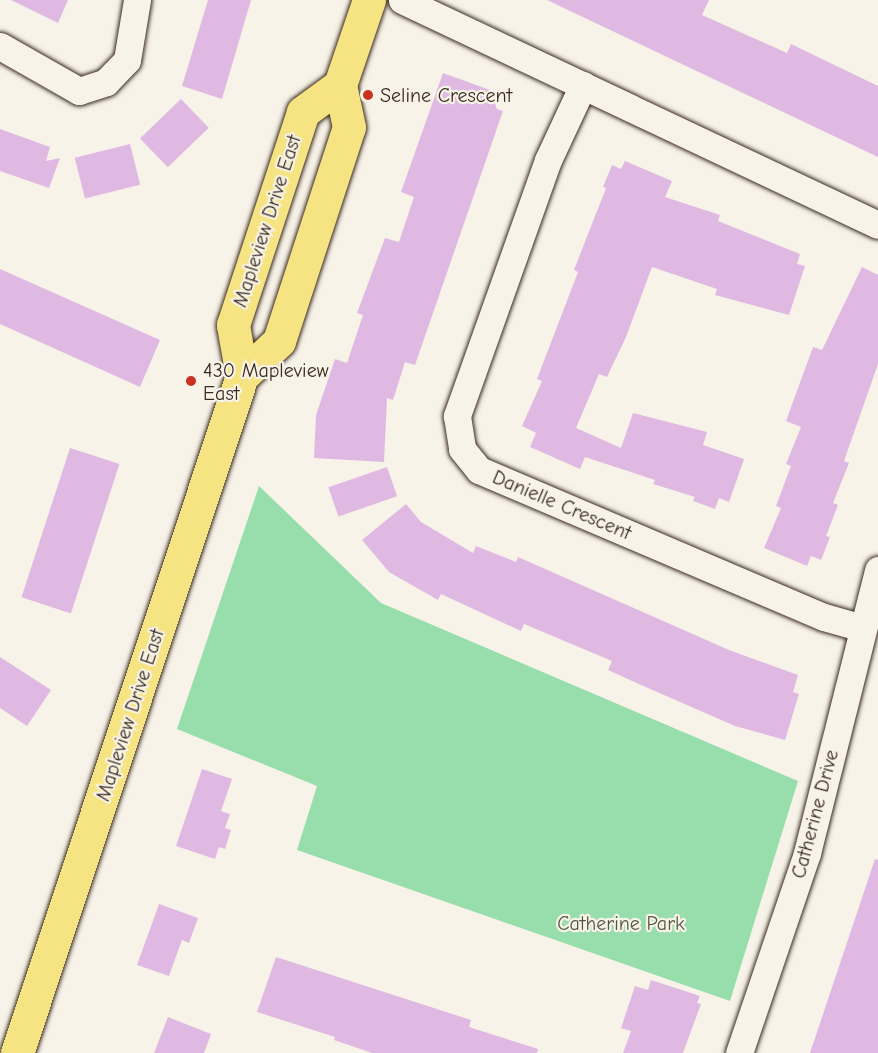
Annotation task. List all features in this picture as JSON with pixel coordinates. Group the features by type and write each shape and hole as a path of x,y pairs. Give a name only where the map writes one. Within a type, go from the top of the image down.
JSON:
{"main road":[{"path":"340,85 369,0"},
{"name":"Mapleview Drive East","path":"17,1053 242,376 279,341 349,127 340,85 303,112 233,326 242,376"}],"street":[{"path":"0,46 59,82 79,91 106,82 127,60 137,0"},
{"path":"402,0 878,225"},
{"name":"Danielle Crescent","path":"583,85 548,160 457,416 462,449 479,470 824,617 862,628"},
{"name":"Catherine Drive","path":"740,1053 807,853 878,570"}],"green space":[{"name":"Catherine Park","path":"259,486 381,603 798,781 730,1001 297,850 317,786 177,729"}],"building":[{"path":"11,0 68,0 58,23"},
{"path":"208,0 251,0 222,99 182,86"},
{"path":"547,0 709,0 702,15 787,53 791,44 878,86 878,157"},
{"path":"443,73 490,90 497,109 503,111 415,365 405,362 393,400 387,398 384,462 314,458 316,415 335,359 347,363 363,315 357,313 385,238 399,242 414,197 401,192"},
{"path":"181,99 209,128 168,167 140,139"},
{"path":"0,129 50,147 46,161 60,158 49,188 0,171"},
{"path":"130,144 140,185 85,199 75,158"},
{"path":"625,161 672,181 665,197 720,215 718,221 800,254 797,264 805,266 789,315 715,295 717,289 652,267 626,337 607,377 599,374 576,428 621,448 633,413 707,432 703,445 744,459 729,502 719,498 715,509 693,501 695,497 653,484 655,480 585,457 580,469 530,447 536,433 522,426 542,381 537,379 578,272 574,270 606,188 603,187 612,165 621,169"},
{"path":"862,267 878,275 878,364 844,461 849,463 833,503 838,505 826,536 830,537 821,560 811,556 807,566 764,548 781,508 776,506 791,466 786,464 801,427 786,421 813,347 822,350"},
{"path":"0,269 160,340 140,387 0,324"},
{"path":"70,448 119,464 71,613 21,597"},
{"path":"387,467 397,496 338,516 328,487"},
{"path":"406,504 421,522 473,553 476,546 516,562 518,557 729,650 798,675 793,692 799,694 785,740 735,726 608,670 612,661 524,624 521,631 441,594 438,600 389,572 362,540"},
{"path":"0,657 51,690 27,726 0,708"},
{"path":"202,769 232,779 221,811 230,814 225,828 231,830 225,849 219,847 215,859 176,846"},
{"path":"875,859 878,860 878,1053 810,1053"},
{"path":"159,904 198,918 189,943 182,940 169,976 137,965"},
{"path":"276,957 471,1020 469,1027 538,1049 537,1053 372,1053 334,1040 335,1037 257,1012"},
{"path":"651,980 700,996 697,1003 701,1004 683,1053 623,1053 631,1031 621,1028 635,986 648,990"},
{"path":"168,1017 211,1034 204,1053 154,1053"}],"place":[{"name":"Seline Crescent","path":"368,95"},
{"name":"430 Mapleview East","path":"191,381"}]}
